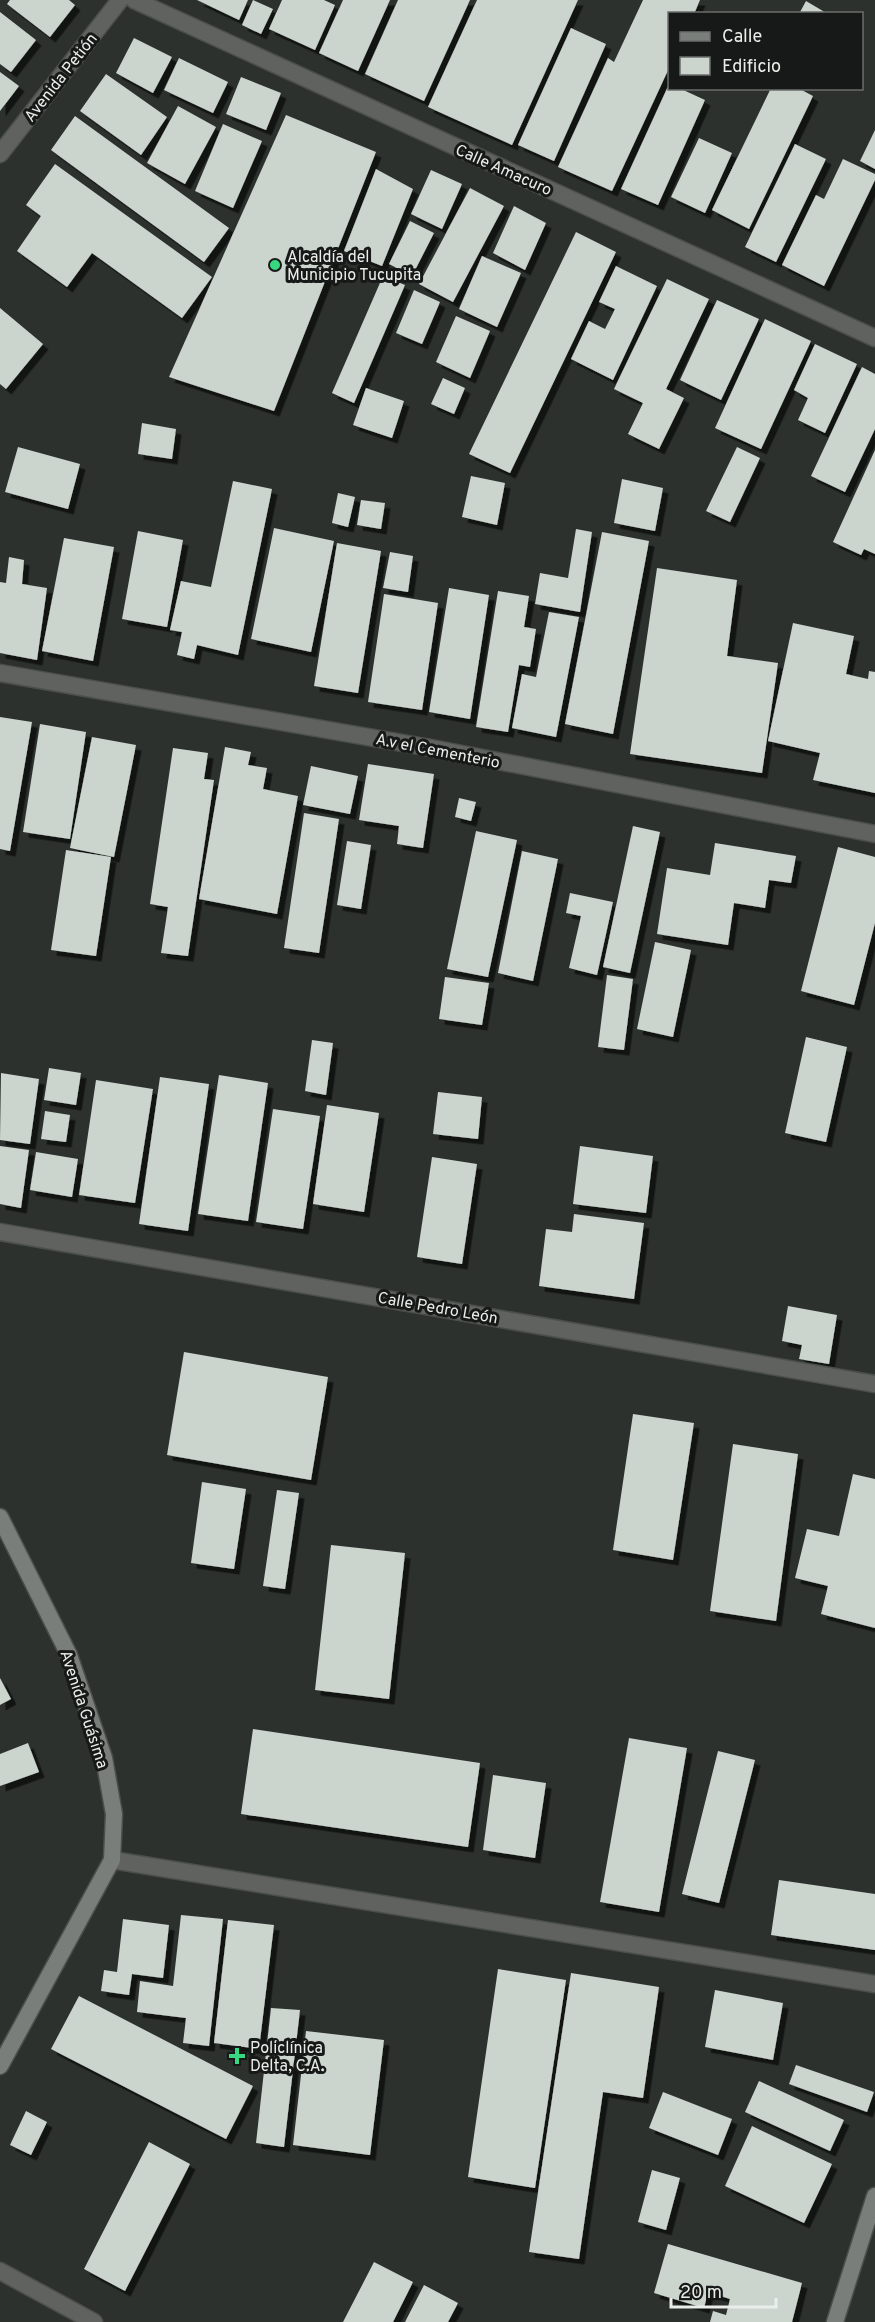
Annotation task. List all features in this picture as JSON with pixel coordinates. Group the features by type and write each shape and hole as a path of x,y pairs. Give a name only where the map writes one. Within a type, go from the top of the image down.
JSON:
{"main road":[{"name":"Avenida Guásima","path":"0,1517 69,1655 104,1758 114,1814 112,1860 0,2066"},
{"path":"835,2322 875,2196"}],"street":[{"name":"Avenida Petión","path":"0,154 120,0"},
{"name":"Calle Amacuro","path":"134,0 875,338"},
{"name":"A.v el Cementerio","path":"0,673 431,748 875,834"},
{"name":"Calle Pedro León","path":"0,1232 875,1384"},
{"path":"112,1860 875,1984"},
{"path":"0,2271 94,2322"}],"building":[{"path":"10,0 69,0 75,5 50,37 7,4"},
{"path":"197,0 248,0 239,20"},
{"path":"253,0 273,9 261,34 242,25"},
{"path":"282,0 324,0 335,5 315,50 269,29"},
{"path":"343,0 390,0 358,71 319,53"},
{"path":"398,0 470,0 424,101 365,74"},
{"path":"477,0 578,0 512,145 428,107"},
{"path":"643,0 700,0 695,12 668,12 668,70 612,191 558,167 608,58 614,62"},
{"path":"806,1 825,12 800,12"},
{"path":"0,12 36,40 11,72 0,64"},
{"path":"571,28 606,44 554,161 518,145"},
{"path":"134,38 172,57 153,93 116,73"},
{"path":"179,58 228,82 213,113 164,90"},
{"path":"0,72 19,86 0,111"},
{"path":"106,74 167,117 141,155 80,111"},
{"path":"241,77 281,93 266,130 226,114"},
{"path":"668,86 668,90 683,90 705,100 658,205 621,189"},
{"path":"770,90 802,90 813,96 749,229 712,210"},
{"path":"178,106 216,127 185,184 147,163"},
{"name":"Alcaldía del Municipio Tucupita","path":"286,115 376,152 274,411 169,377"},
{"path":"75,116 229,228 204,262 51,150"},
{"path":"223,124 262,141 233,208 195,191"},
{"path":"875,130 875,169 860,161"},
{"path":"699,138 732,153 705,213 671,197"},
{"path":"795,144 826,159 776,262 745,247"},
{"path":"843,159 875,174 875,180 824,286 782,265 816,195 824,199"},
{"path":"55,164 212,277 182,318 92,253 67,287 17,251 41,216 26,205"},
{"path":"376,169 413,189 382,266 344,251"},
{"path":"431,170 462,184 442,229 411,214"},
{"path":"470,188 504,206 453,302 419,284"},
{"path":"514,206 546,223 525,270 493,253"},
{"path":"410,221 434,233 412,276 389,264"},
{"path":"576,232 616,252 510,473 469,454"},
{"path":"482,256 521,273 497,327 459,309"},
{"path":"616,266 657,286 613,380 571,359 589,321 605,329 615,309 599,302"},
{"path":"383,276 405,285 354,403 332,393"},
{"path":"667,279 709,299 666,389 684,398 659,449 628,434 643,403 614,389"},
{"path":"414,290 440,302 422,344 396,333"},
{"path":"717,300 759,319 721,400 680,380"},
{"path":"0,308 43,344 6,389 0,384"},
{"path":"456,316 490,331 470,378 436,362"},
{"path":"765,319 811,341 761,449 715,428"},
{"path":"815,344 857,364 825,433 798,420 808,398 794,390"},
{"path":"862,367 875,374 875,429 845,492 811,476"},
{"path":"443,378 465,388 454,414 431,404"},
{"path":"366,388 404,401 392,438 353,425"},
{"path":"142,423 176,429 172,459 138,454"},
{"path":"18,447 80,464 68,509 5,492"},
{"path":"737,447 760,458 730,522 706,511"},
{"path":"875,450 875,554 864,549 861,555 833,542"},
{"path":"471,476 505,483 497,525 462,517"},
{"path":"622,479 663,488 655,531 614,523"},
{"path":"233,481 272,489 238,655 197,645 194,659 177,655 182,632 170,630 181,581 211,587"},
{"path":"338,493 355,497 348,527 332,523"},
{"path":"361,500 385,503 381,529 357,525"},
{"path":"274,528 334,541 311,652 251,639"},
{"path":"576,529 592,532 580,612 535,604 540,573 568,578"},
{"path":"138,531 183,540 167,627 122,619"},
{"path":"602,532 649,541 613,734 565,724"},
{"path":"64,538 114,547 93,661 42,651"},
{"path":"337,543 381,551 358,693 314,686"},
{"path":"390,552 413,556 408,592 383,588"},
{"path":"9,557 24,560 22,584 47,588 37,660 0,653 0,582 6,583"},
{"path":"657,568 737,580 727,656 778,663 762,773 630,754"},
{"path":"449,588 489,595 470,719 429,712"},
{"path":"498,591 529,596 524,627 536,629 530,667 519,665 508,732 476,727"},
{"path":"384,594 438,603 422,710 368,702"},
{"path":"549,612 579,617 556,737 512,728 522,674 536,677"},
{"path":"793,623 854,636 846,674 868,679 869,671 875,672 875,793 813,780 820,753 768,741"},
{"path":"0,717 32,722 10,851 0,849"},
{"path":"40,724 86,732 70,839 23,832"},
{"path":"92,737 136,745 114,857 70,848"},
{"path":"225,747 251,752 248,765 267,768 263,789 298,796 277,914 199,899"},
{"path":"173,748 208,753 204,779 214,780 188,956 161,953 168,907 150,904"},
{"path":"368,764 434,774 423,848 397,844 399,826 359,820"},
{"path":"311,766 358,776 350,814 303,805"},
{"path":"459,798 476,802 471,821 455,817"},
{"path":"304,813 339,819 319,953 284,948"},
{"path":"633,826 660,832 630,973 603,967"},
{"path":"476,831 517,840 488,977 447,969"},
{"path":"347,841 371,845 361,909 337,905"},
{"path":"715,843 796,856 791,883 769,880 765,908 734,903 728,945 657,934 667,868 710,875"},
{"path":"838,847 875,857 875,923 854,1005 801,991"},
{"path":"66,850 111,857 96,956 51,950"},
{"path":"522,851 558,859 533,981 498,973"},
{"path":"570,893 613,902 597,975 569,968 581,916 566,913"},
{"path":"655,942 691,950 673,1037 637,1029"},
{"path":"607,975 633,979 624,1050 598,1047"},
{"path":"445,977 489,983 482,1025 439,1019"},
{"path":"806,1037 847,1047 826,1142 785,1133"},
{"path":"312,1040 333,1043 326,1095 305,1091"},
{"path":"49,1068 81,1073 76,1105 44,1100"},
{"path":"1,1073 39,1079 30,1144 0,1140"},
{"path":"219,1075 268,1083 248,1221 198,1214"},
{"path":"160,1077 209,1084 188,1231 139,1224"},
{"path":"96,1080 153,1089 135,1203 79,1195"},
{"path":"438,1092 482,1097 478,1139 433,1134"},
{"path":"327,1105 379,1113 364,1212 313,1204"},
{"path":"273,1109 320,1116 303,1229 256,1222"},
{"path":"45,1111 70,1115 66,1142 41,1139"},
{"path":"0,1146 29,1150 21,1208 0,1204"},
{"path":"580,1146 653,1156 646,1213 573,1204"},
{"path":"36,1152 78,1159 72,1197 30,1190"},
{"path":"432,1157 477,1164 462,1264 417,1257"},
{"path":"574,1214 644,1223 634,1299 539,1286 546,1229 572,1232"},
{"path":"788,1306 837,1315 829,1364 799,1359 802,1345 782,1341"},
{"path":"184,1352 328,1377 311,1480 167,1455"},
{"path":"633,1414 694,1423 673,1560 613,1550"},
{"path":"733,1444 798,1454 776,1621 710,1611"},
{"path":"853,1474 875,1479 875,1628 821,1614 828,1586 795,1578 807,1529 839,1536"},
{"path":"202,1482 246,1489 234,1569 191,1563"},
{"path":"277,1490 299,1493 285,1589 263,1586"},
{"path":"331,1545 405,1553 389,1699 315,1690"},
{"path":"0,1678 11,1699 0,1705"},
{"path":"253,1729 480,1763 468,1847 241,1814"},
{"path":"629,1738 687,1748 659,1912 600,1902"},
{"path":"28,1743 39,1772 0,1786 0,1754"},
{"path":"718,1751 755,1760 719,1903 682,1894"},
{"path":"493,1775 546,1783 535,1858 483,1850"},
{"path":"779,1880 875,1894 875,1950 771,1935"},
{"path":"181,1915 223,1919 209,2046 183,2043 186,2018 137,2012 140,1981 173,1986"},
{"path":"123,1919 169,1925 163,1978 132,1974 129,1995 101,1991 104,1970 117,1972"},
{"path":"228,1920 274,1925 259,2049 214,2043"},
{"path":"498,1969 566,1980 535,2188 468,2177"},
{"path":"571,1973 659,1987 643,2098 603,2092 579,2259 529,2252"},
{"path":"715,1990 783,2003 773,2060 705,2047"},
{"path":"79,1996 253,2086 226,2139 51,2049"},
{"path":"271,2008 300,2010 284,2147 256,2143"},
{"path":"306,2031 384,2040 370,2155 293,2145"},
{"path":"796,2065 874,2092 867,2112 789,2084"},
{"path":"759,2081 844,2120 830,2151 745,2112"},
{"path":"663,2092 732,2119 718,2155 649,2128"},
{"path":"26,2111 47,2122 31,2155 10,2145"},
{"path":"752,2126 832,2164 804,2223 725,2186"},
{"path":"149,2142 190,2164 125,2291 84,2269"},
{"path":"652,2170 680,2178 666,2230 638,2222"},
{"path":"668,2244 802,2283 792,2322 710,2322 713,2311 726,2315 730,2299 708,2292 704,2308 654,2293"},
{"path":"374,2262 413,2282 393,2322 343,2322"},
{"path":"424,2285 458,2303 448,2322 405,2322"}],"place":[{"name":"Alcaldía del Municipio Tucupita","path":"275,265"},
{"name":"Policlínica Delta, C.A.","path":"237,2056"}]}
